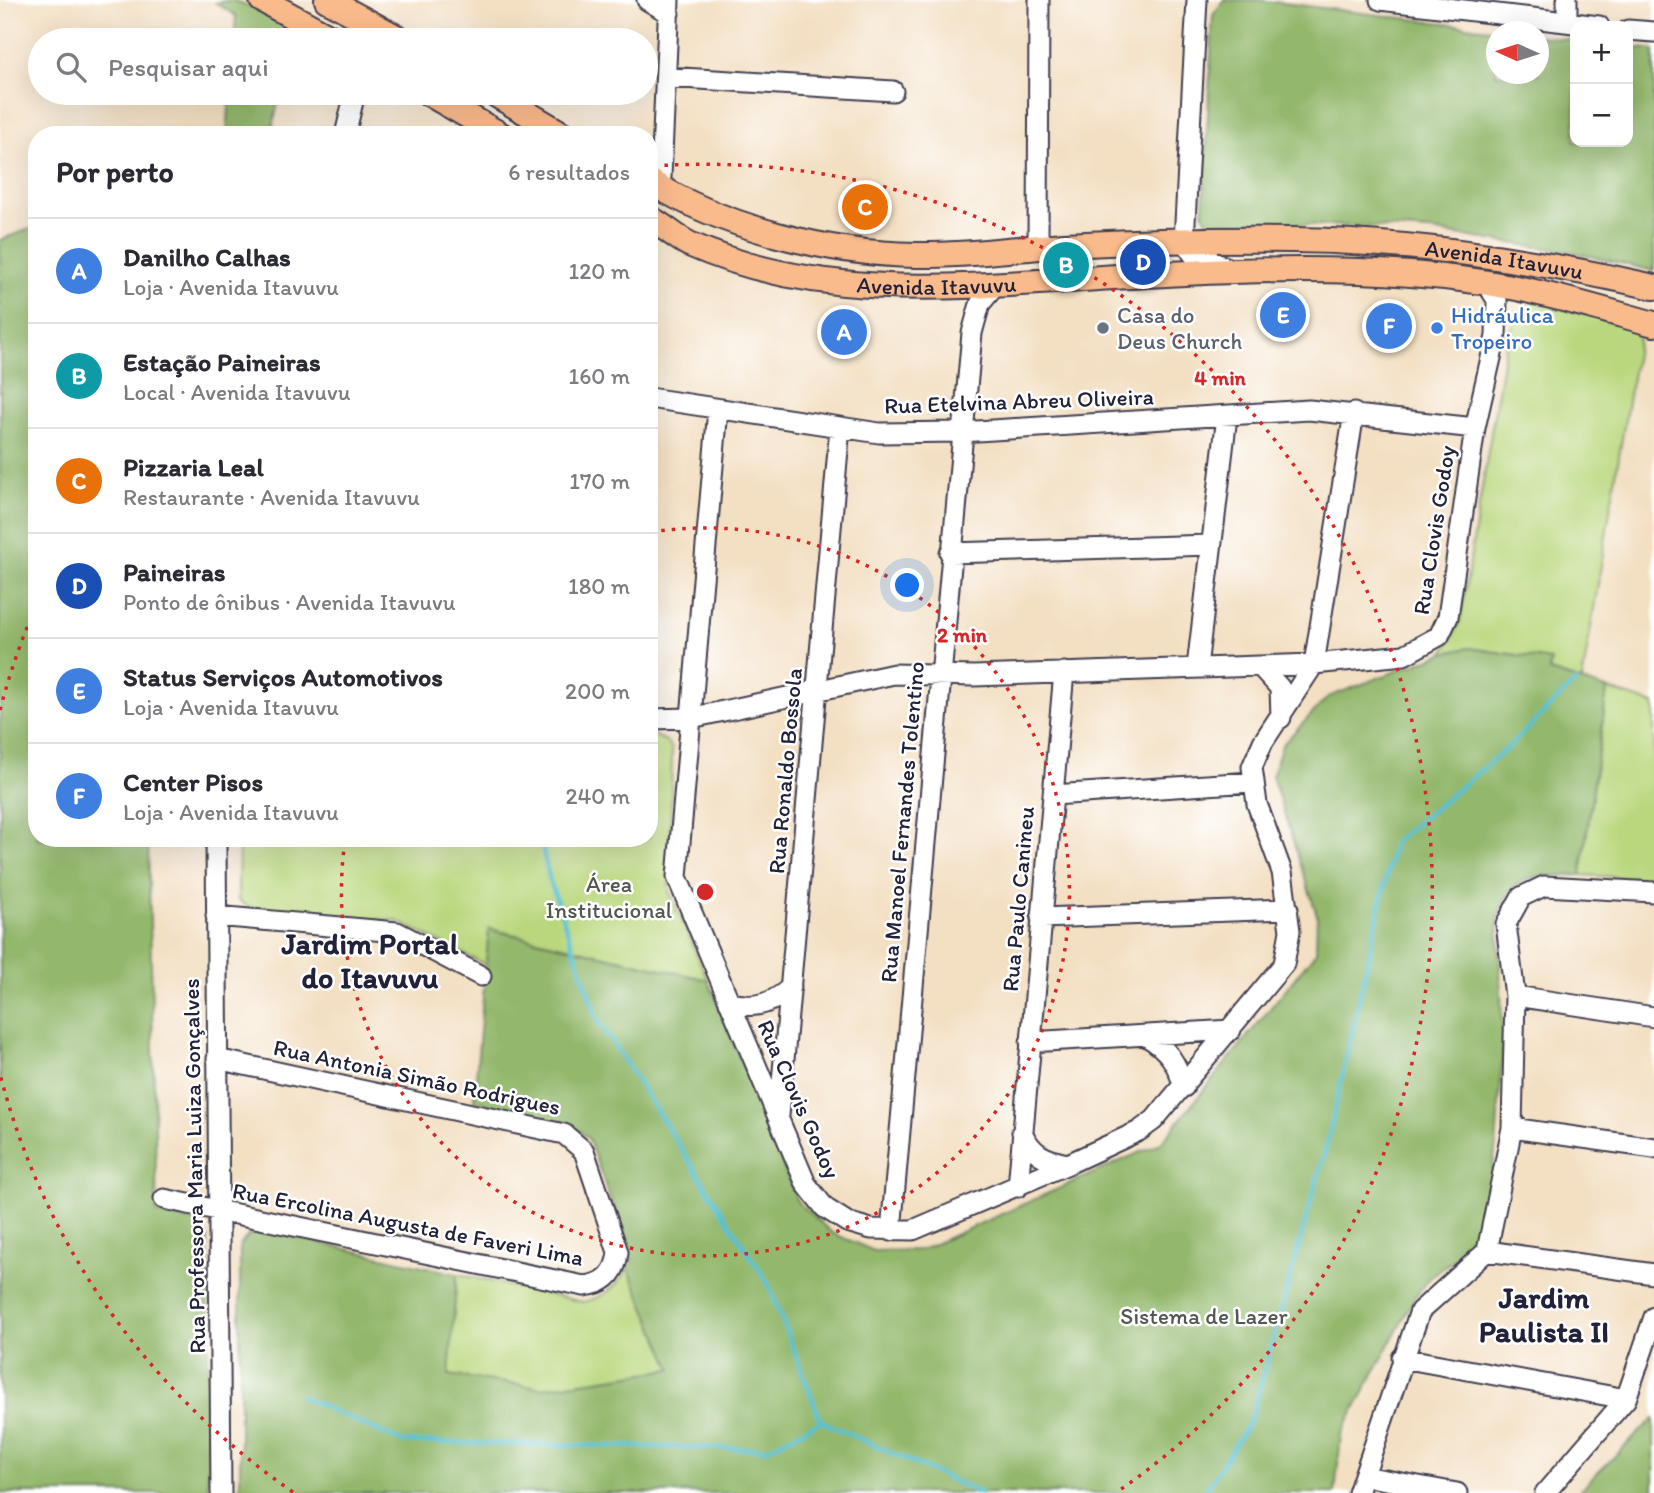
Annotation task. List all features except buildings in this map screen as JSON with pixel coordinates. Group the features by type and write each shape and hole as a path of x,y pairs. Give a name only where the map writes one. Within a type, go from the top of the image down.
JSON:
{"main road":[{"path":"262,0 314,28"},
{"path":"327,0 380,28"},
{"path":"449,105 485,126"},
{"path":"514,105 550,126"},
{"name":"Avenida Itavuvu","path":"658,191 755,229 860,251 917,255 1184,241 1294,240 1416,247 1518,258 1654,287"},
{"name":"Avenida Itavuvu","path":"658,224 699,247 734,260 818,281 869,287 951,289 1301,270 1412,275 1526,290 1654,324"}],"street":[{"path":"647,0 669,7 663,129 658,156"},
{"path":"1038,247 1039,0"},
{"path":"1184,241 1197,0"},
{"path":"1380,0 1448,4 1570,22"},
{"path":"1567,0 1567,22"},
{"path":"1633,31 1654,33"},
{"path":"666,77 893,91"},
{"path":"347,126 352,105"},
{"path":"658,134 663,129"},
{"name":"Avenida Itavuvu","path":"1184,241 1193,254 1238,272"},
{"name":"Rua Clovis Godoy","path":"658,719 691,718 817,694 894,674 1319,664 1404,655 1439,636 1448,617 1475,428 1496,336 1497,300 1487,284"},
{"name":"Rua Manoel Fernandes Tolentino","path":"891,1231 961,432 972,333 980,304 994,287"},
{"name":"Rua Manoel Fernandes Tolentino","path":"951,289 967,304 972,333"},
{"name":"Rua Clovis Godoy","path":"1496,336 1510,305 1526,290"},
{"name":"Rua Etelvina Abreu Oliveira","path":"658,399 879,433 961,432 1308,410 1475,428"},
{"name":"Rua Clovis Godoy","path":"718,409 677,877 806,1184 825,1208 847,1222 891,1231 933,1224 1148,1126 1184,1087 1284,964 1290,931 1282,872 1252,782"},
{"path":"1311,688 1319,664 1354,413"},
{"path":"1197,667 1227,416"},
{"name":"Rua Ronaldo Bossola","path":"779,1119 841,427"},
{"path":"950,553 1211,545"},
{"path":"1201,632 1208,653 1227,667"},
{"path":"820,658 827,671 852,685"},
{"path":"1280,719 1311,688 1347,661"},
{"path":"1053,795 1252,782 1256,753 1319,664"},
{"path":"1260,666 1280,688 1280,719"},
{"name":"Rua Paulo Canineu","path":"1018,1187 1064,672"},
{"path":"774,701 789,704 800,712 813,732"},
{"name":"Rua Professora Maria Luiza Gonçalves","path":"216,847 216,1059 221,1211 221,1493"},
{"path":"1457,1493 1361,1484 1402,1357 1420,1311 1487,1251 1511,1128 1515,996 1506,924 1521,897 1544,886 1654,892"},
{"path":"1041,918 1288,909"},
{"path":"216,916 397,932 481,976"},
{"path":"729,1002 757,1006 780,997 791,987"},
{"path":"1515,996 1654,1017"},
{"path":"1030,1042 1231,1030"},
{"path":"1146,1036 1186,1044 1208,1057"},
{"path":"1146,1036 1163,1046 1173,1058 1184,1087"},
{"name":"Rua Antonia Simão Rodrigues","path":"216,1059 565,1134 584,1150 603,1207"},
{"path":"1511,1128 1654,1148"},
{"path":"1023,1132 1028,1146 1038,1156 1069,1164"},
{"name":"Rua Ercolina Augusta de Faveri Lima","path":"164,1199 584,1286 605,1280 617,1264 618,1252 603,1207"},
{"path":"1487,1251 1654,1275"},
{"path":"1545,1493 1626,1399 1654,1317"},
{"path":"1402,1357 1626,1399"}],"green space":[{"path":"231,0 273,14 290,28 235,28 236,16 216,3"},
{"path":"1224,0 1259,0 1486,28 1486,84 1549,84 1549,37 1570,39 1570,147 1633,147 1633,48 1654,50 1654,271 1572,252 1430,231 1359,226 1208,223 1203,213 1213,15"},
{"path":"229,105 277,105 273,126 228,126"},
{"path":"28,229 28,847 148,847 157,1213 201,1223 208,1239 208,1493 0,1493 0,240"},
{"path":"1535,301 1640,329 1582,681 1549,671 1550,660 1469,648 1444,653 1460,621 1506,343 1520,314"},
{"name":"Sistema de Lazer","path":"1469,648 1551,660 1549,671 1607,689 1581,875 1529,879 1511,890 1504,901 1498,917 1503,1047 1496,1145 1485,1222 1476,1242 1429,1278 1414,1299 1341,1435 1335,1493 240,1493 240,1247 247,1236 254,1233 267,1231 457,1274 449,1375 542,1388 672,1369 628,1268 632,1259 588,1138 578,1130 474,1100 489,929 708,980 797,1201 832,1233 874,1251 921,1250 1161,1143 1316,952 1317,915 1272,776 1282,745 1328,697 1444,653"},
{"path":"1607,689 1654,704 1654,879 1581,875"},
{"name":"Área Institucional","path":"658,737 666,741 672,749 669,891 708,980 490,929 486,965 397,921 251,908 238,900 239,847 658,847"},
{"path":"628,1268 673,1369 542,1388 448,1375 457,1274 583,1302 610,1290"},
{"path":"1654,1418 1654,1493 1577,1493"}],"waterway":[{"path":"1204,1493 1251,1419 1329,1136 1394,842 1509,747 1576,681"},
{"path":"542,847 550,881 598,1020 768,1283 821,1421"},
{"path":"300,1396 403,1442 768,1449 821,1421 980,1493"}],"place":[{"name":"Pizzaria Leal","path":"865,207"},
{"name":"Paineiras","path":"1143,262"},
{"name":"Estação Paineiras","path":"1066,265"},
{"name":"Status Serviços Automotivos","path":"1283,315"},
{"name":"Center Pisos","path":"1389,326"},
{"name":"Casa do Deus Church","path":"1103,328"},
{"name":"Hidráulica Tropeiro","path":"1437,328"},
{"name":"Danilho Calhas","path":"844,332"}],"district":[{"name":"Jardim Portal do Itavuvu","path":"370,960"},
{"name":"Jardim Paulista II","path":"1544,1314"}]}
